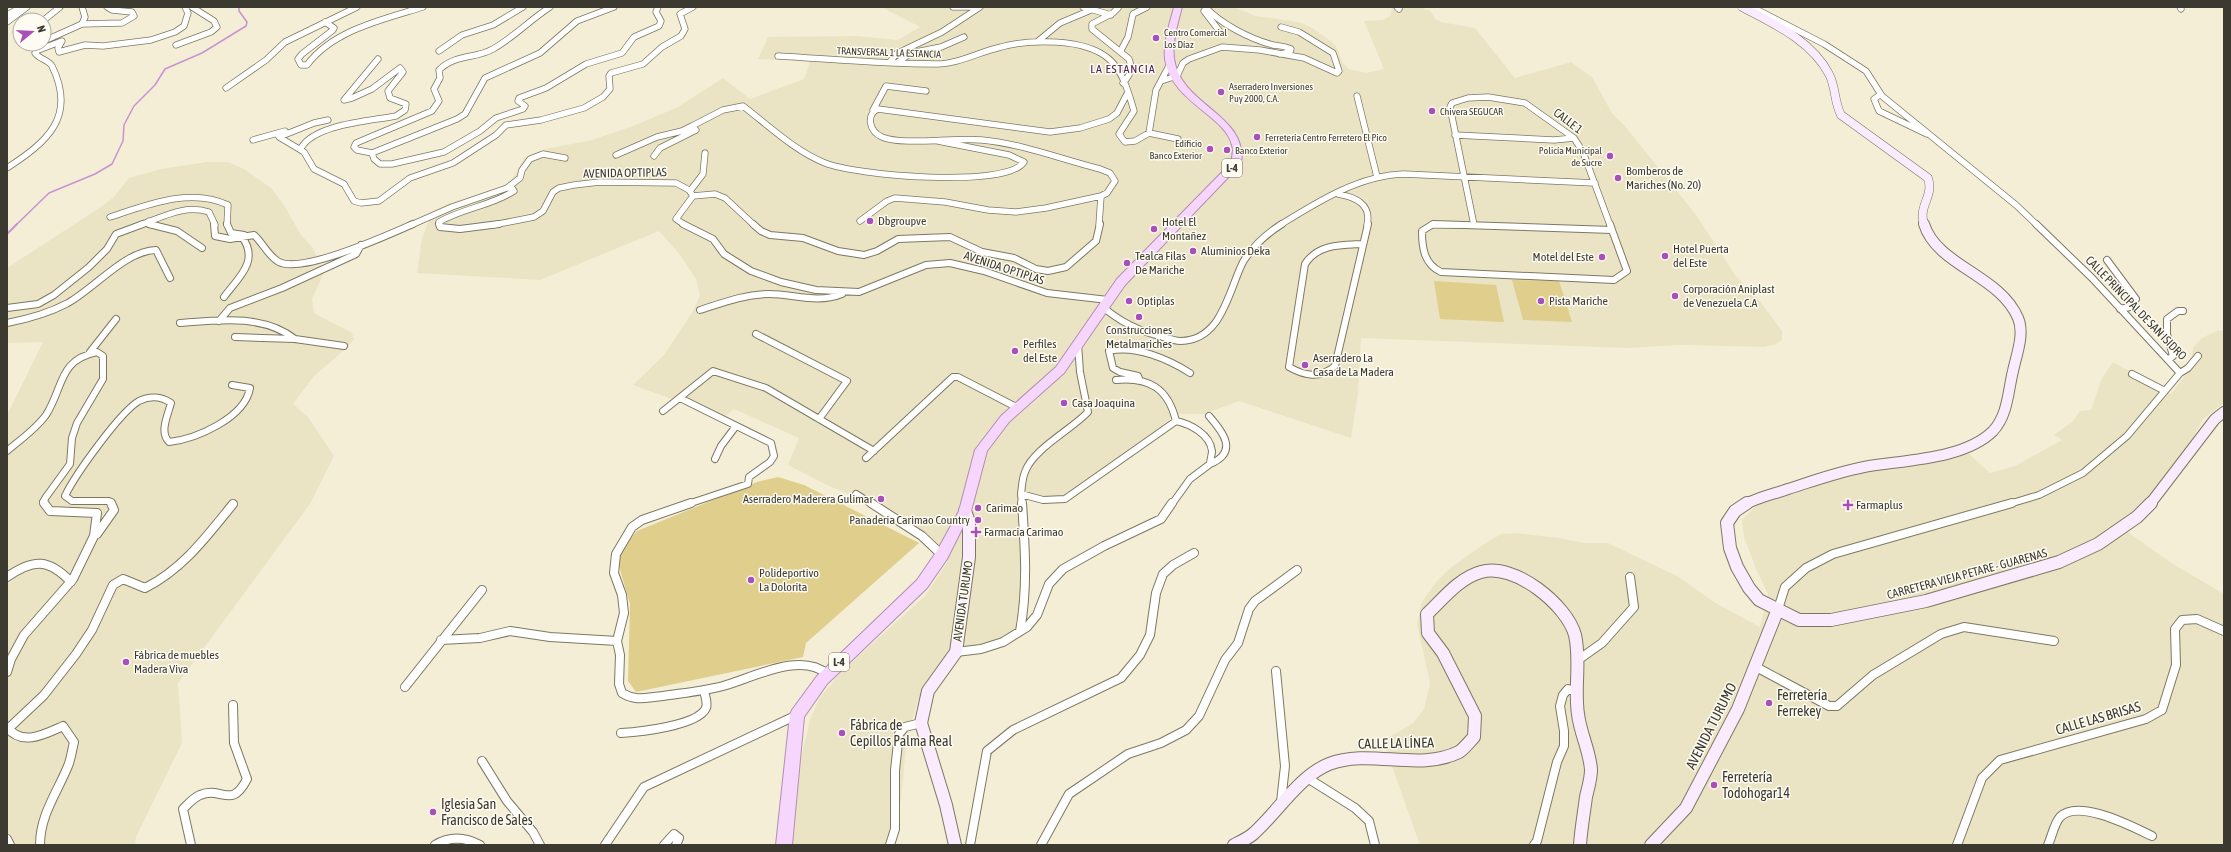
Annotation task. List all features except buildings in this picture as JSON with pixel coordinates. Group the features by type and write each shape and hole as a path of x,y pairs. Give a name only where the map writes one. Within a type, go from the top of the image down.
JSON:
{"main road":[{"path":"1170,64 1170,54 1178,7"},
{"name":"CARRETERA VIEJA PETARE - GUARENAS","path":"1742,7 1810,48 1826,67 1830,76 1834,102 1841,115 1928,178 1931,188 1921,214 1927,231 1938,246 2005,298 2016,312 2020,322 2019,340 2006,407 2000,421 1993,431 1981,440 1948,452 1834,474 1754,501 1735,510 1728,520 1727,528 1737,567 1749,588 1759,600 1799,620 1831,620 1926,601 1992,583 2080,554 2131,522 2150,505 2210,426 2224,412"},
{"name":"L-4","path":"797,715 827,674 922,584 942,555 965,511 981,450 1005,419 1060,370 1120,282 1236,164 1239,156 1236,141 1232,132 1200,106 1181,85 1170,64"},
{"name":"AVENIDA TURUMO","path":"920,723 928,691 956,652 969,557 969,522 965,511"},
{"name":"CALLE LA LÍNEA","path":"1234,845 1254,834 1309,779 1326,765 1342,760 1433,761 1459,751 1474,737 1475,716 1462,685 1443,653 1428,633 1427,614 1475,572 1491,569 1513,574 1535,587 1566,613 1576,635 1578,660 1577,709 1591,771 1580,845"},
{"name":"AVENIDA TURUMO","path":"1651,845 1686,808 1738,709 1756,668 1778,609"},
{"path":"784,845 797,715"},
{"path":"920,723 946,805 955,845"}],"street":[{"path":"7,15 22,7"},
{"path":"7,22 27,7"},
{"path":"52,14 60,7"},
{"path":"82,7 85,17 82,24"},
{"path":"52,37 82,24 122,23 128,21 134,16 132,12 112,10 107,7"},
{"path":"52,45 62,41 62,44 58,50 65,52 85,45 106,45 126,41 145,40 166,35 184,26 188,13 185,7"},
{"path":"176,44 211,32 217,27 214,21 192,7"},
{"path":"226,88 266,60 285,42 357,7"},
{"path":"325,22 334,28 333,30 310,45 301,53 298,59 301,65 307,65 312,55 325,46 362,28 423,7"},
{"path":"440,50 462,36 493,25 522,7"},
{"path":"550,7 531,19 523,29 491,50 446,63 439,70 440,78 434,89 439,101 437,107 421,116 356,143 354,147 357,150 372,153 457,119 465,114 485,78 540,53 577,21 614,7"},
{"path":"372,153 374,159 380,164 392,164 444,152 480,131 496,118 513,114 523,109 524,106 518,102 519,98 523,95 546,88 586,64 622,52 630,39 659,26 661,20 656,12 658,7"},
{"path":"307,126 279,137 288,144 301,148 307,153 314,169 344,184 354,201 361,203 379,200 390,194 410,178 426,174 453,162 496,135 506,125 541,120 593,104 603,97 610,88 609,76 611,72 643,64 662,47 682,36 685,29 680,14 693,7"},
{"path":"953,7 971,7"},
{"path":"890,62 896,54 942,32 980,7"},
{"path":"1083,7 1111,15"},
{"path":"1120,52 1124,42 1128,38 1133,14 1147,7"},
{"path":"1204,7 1207,17 1221,33"},
{"path":"1204,7 1210,14 1219,20 1272,44 1287,47 1291,50 1287,53 1278,54"},
{"name":"CALLE PRINCIPAL DE SAN ISIDRO","path":"1752,7 1824,44 1862,67 1881,94 2016,205 2092,278 2120,310 2169,359 2180,373 2127,436 2082,473 2039,495 1978,514 1858,545 1833,554 1806,568 1785,587 1778,609"},
{"path":"1118,8 1111,15 1092,24 1092,29 1129,60 1132,68 1130,77 1123,83"},
{"path":"1037,42 1060,23 1092,10"},
{"path":"1161,81 1177,76 1183,63 1222,46 1260,50 1310,60 1321,67 1337,73 1339,71 1333,53 1299,32 1281,27"},
{"path":"898,62 911,53 941,46 964,37"},
{"name":"TRANSVERSAL 1 LA ESTANCIA","path":"778,56 890,62 948,63 1006,45 1037,42 1077,46 1105,56 1114,64 1134,113 1119,134 1121,138 1125,142 1129,142 1144,137 1148,133"},
{"path":"7,168 41,145 50,135 58,121 62,98 54,71 51,64 37,56 36,52"},
{"path":"301,148 305,141 328,129 396,116 405,110 406,104 390,98 388,91 403,72 400,68 397,69 385,81 351,100 344,100 360,84 363,75 378,59"},
{"path":"1170,64 1156,90 1148,133 1178,140"},
{"path":"860,221 887,202 896,198 1016,212 1046,208 1101,196 1107,194 1116,181 1110,173 1100,169 1032,149 960,138 897,140 881,137 876,133 870,120 870,113 886,86 926,91"},
{"path":"873,110 878,109 1042,132 1054,132 1107,120 1115,115 1127,94"},
{"path":"1881,94 1874,99 1879,111 1925,134 1931,135"},
{"path":"1357,96 1377,177"},
{"name":"CALLE 1","path":"1470,98 1517,100 1525,103 1574,138 1580,144 1626,266 1627,271 1623,276 1606,280 1520,277 1441,272 1433,269 1427,263 1422,240 1422,231 1427,226 1433,224 1474,225 1455,135 1450,107 1452,103 1470,98"},
{"path":"616,155 657,137 682,131 728,108 742,106 811,156 827,164 865,172 927,178 966,178 1007,171 1022,165 1024,162 1008,155 928,139"},
{"path":"253,140 328,120"},
{"path":"654,156 655,152 661,147 685,139 693,133 696,130 692,126"},
{"path":"1455,135 1554,140 1574,138"},
{"path":"7,308 38,304 54,295 89,267 107,250 116,234 175,212 197,208 209,212 215,226 214,236 222,240 232,240 244,236 254,235 260,240 272,257 280,263 292,266 305,264 361,244 452,207 507,188 520,178 521,168 524,162 530,159 544,154 553,153 565,158"},
{"path":"692,194 704,174 706,164 705,153"},
{"path":"1106,304 1111,315 1127,324 1166,339 1189,342 1203,337 1212,330 1234,279 1254,246 1280,224 1338,194 1377,177 1404,174 1595,183"},
{"name":"AVENIDA OPTIPLAS","path":"507,188 512,188 514,191 489,204 458,212 446,217 439,222 440,227 448,230 534,218 543,210 553,192 559,188 574,184 599,182 676,183 692,194 692,200 678,212 676,219 682,224 698,230 715,240 725,254 743,267 819,290 842,294 859,292 884,284 923,266 937,262 951,263 980,270 1040,292 1106,304"},
{"path":"692,194 716,194 725,198 761,231 770,235 802,238 838,251 864,255 877,251 898,239 950,237 982,252 1014,258 1036,269 1048,271 1066,267 1096,241 1099,234 1101,196"},
{"path":"1338,194 1354,197 1367,209 1368,218 1335,366 1329,373 1318,377 1298,372 1289,367 1305,264 1309,256 1315,251 1328,247 1362,244"},
{"path":"110,217 175,200 200,196 213,197 228,205 227,227 231,233 244,236"},
{"path":"149,221 149,224 176,231 202,248"},
{"path":"1474,225 1613,230"},
{"path":"224,297 246,268 249,256 249,247 244,236"},
{"path":"219,321 230,308 282,288 356,254 361,244"},
{"path":"7,323 35,316 69,302 102,280 121,262 136,252 147,249 156,250 170,278"},
{"path":"2107,260 2136,299 2133,305 2120,310"},
{"path":"700,310 759,294 785,294 824,300 842,294"},
{"path":"2169,359 2173,356 2167,334 2167,319 2178,311 2184,311"},
{"path":"90,352 116,319"},
{"path":"180,323 219,321 260,323 288,332 295,339"},
{"path":"756,334 847,381 819,419"},
{"path":"235,337 295,339 344,346"},
{"path":"1020,631 1025,605 1026,559 1021,494 1025,471 1038,455 1080,423 1088,412 1080,372 1078,344"},
{"path":"1140,381 1138,376 1113,369 1109,364 1109,351 1115,348 1125,349 1169,361 1190,373"},
{"path":"7,451 45,416 55,400 68,365 74,358 90,352 97,352 103,356 104,379 78,420 72,435 70,463 62,477 49,490 43,502 50,511 68,514 88,511 97,513 98,523 96,536"},
{"path":"2180,373 2188,368 2198,356"},
{"path":"663,411 713,371 766,388 874,451"},
{"path":"2132,374 2165,391"},
{"path":"866,458 953,377 958,376 1018,408"},
{"path":"1116,380 1126,379 1150,383 1164,392 1174,410 1176,422"},
{"path":"7,672 18,642 70,582 96,536 114,510 113,505 109,502 72,501 65,496 75,477 136,403 153,398 167,399 171,403 164,430 165,438 169,442 181,441 203,434 217,426 247,401 251,394 250,388 232,385"},
{"path":"680,398 771,443 774,456 770,462 750,477 748,484 642,520 632,527 616,554 614,573 622,595 624,613 617,642 620,655 619,684 622,693 632,699 704,690 767,671 804,664 819,667 827,674"},
{"path":"956,652 981,649 1003,642 1020,631 1037,615 1049,584 1063,569 1104,546 1161,519 1190,480 1210,464 1217,462 1223,457 1226,443 1225,436 1209,416"},
{"path":"1021,494 1038,500 1054,501 1065,499 1176,422 1185,422 1204,434 1212,451 1210,464"},
{"path":"715,459 721,446 736,426"},
{"path":"856,494 922,536 942,555"},
{"path":"40,845 39,830 51,799 69,765 74,742 69,732 63,726 24,739 13,736 7,728 44,695 76,654 92,630 114,584 123,579 144,588 159,582 181,564 233,504"},
{"path":"970,845 987,751 1013,730 1121,678 1132,666 1152,629 1157,585 1164,572 1194,553"},
{"path":"7,578 18,569 29,565 44,564 57,568 70,582"},
{"path":"1042,845 1069,794 1128,754 1162,743 1186,730 1199,716 1210,696 1225,660 1238,643 1249,609 1255,601 1297,570"},
{"path":"1578,660 1602,643 1634,607 1634,588 1630,577"},
{"path":"405,687 482,590"},
{"name":"CALLE LAS BRISAS","path":"1958,845 1982,778 2000,760 2146,719 2162,710 2176,665 2175,629 2182,620 2197,619 2224,631"},
{"path":"1756,668 1829,706 1837,706 1873,675 1942,634 1953,630 1964,627 2054,641"},
{"path":"441,640 480,638 510,631 526,632 550,637 617,642"},
{"path":"1276,671 1286,766 1281,806"},
{"path":"1534,845 1537,841 1552,787 1556,765 1564,750 1565,737 1558,704 1568,689 1578,692"},
{"path":"621,733 641,733 689,719 704,711 707,705 704,690"},
{"path":"191,845 183,808 193,799 203,794 231,797 242,791 247,779 237,759 233,743 231,724 233,705"},
{"path":"606,845 644,787 797,715"},
{"path":"890,845 895,829 895,770 899,734 905,727 920,723"},
{"path":"482,761 507,801 533,832 540,845"},
{"path":"1309,779 1355,808 1369,821 1375,845"},
{"path":"2048,845 2061,816 2070,811 2084,811 2102,815 2152,836"},
{"path":"664,845 674,834 679,838 676,845"},
{"path":"435,845 443,839 459,838 473,841 480,845"},
{"path":"7,839 10,845"}],"shaded area":[{"path":"881,7 1233,7 1256,16 1298,22 1311,27 1332,42 1337,48 1342,62 1349,69 1366,73 1384,69 1364,21 1383,20 1390,16 1392,7 1423,7 1425,10 1430,10 1435,19 1441,22 1475,28 1515,78 1571,62 1592,77 1612,113 1625,126 1697,216 1735,275 1759,300 1782,331 1782,340 1774,345 1764,347 1682,345 1627,348 1361,338 1358,393 1351,438 1239,401 1204,414 1172,414 1169,420 1140,444 1071,492 1053,499 1018,494 1018,520 1029,578 1026,612 1021,624 1002,638 969,650 958,648 930,679 918,700 907,737 899,819 890,845 792,845 802,754 810,720 819,699 841,672 925,596 948,561 937,555 892,512 831,487 788,465 799,438 734,409 723,418 633,385 664,355 693,311 700,295 696,279 681,256 659,231 540,280 417,273 422,238 432,212 449,203 496,189 510,183 524,158 546,149 592,140 633,126 678,107 723,78 750,99 804,79 810,61 758,59 768,37 857,36 898,40 920,27"},
{"path":"207,162 228,162 244,169 271,188 284,205 301,235 313,248 321,265 323,275 312,299 314,313 352,333 354,339 347,348 314,376 293,404 308,417 334,456 310,504 178,683 182,743 136,837 135,845 7,845 7,415 43,342 7,343 7,268 101,207 114,197 129,178 161,169"},
{"name":"Pista Mariche","path":"1512,280 1559,281 1572,322 1523,320"},
{"path":"1434,281 1496,285 1504,322 1440,319"},
{"path":"2224,330 2224,403 2203,419 2187,449 2160,489 2119,526 2173,564 2224,594 2224,845 1420,845 1383,741 1413,723 1424,709 1430,683 1417,624 1422,602 1436,582 1449,569 1484,544 1501,534 1516,533 1559,538 1584,543 1608,543 1679,577 1714,602 1760,627 1768,594 1756,569 1744,537 1742,520 1757,505 1836,479 1966,451 1990,473 2015,466 2062,440 2054,435 2073,421 2080,411 2091,410 2102,378 2113,362 2171,394 2190,369 2193,347 2202,338 2216,331"},
{"name":"Polideportivo La Dolorita","path":"778,477 804,485 919,543 806,643 803,657 636,692 628,681 630,604 616,556 637,531 757,482"}],"waterway":[{"path":"16,225 49,193 95,174 112,164 123,141 124,125 134,106 155,85 165,69 202,53 246,26 247,22 239,11 239,7"},
{"path":"7,234 16,225"}],"place":[{"name":"Centro Comercial Los Díaz","path":"1156,38"},
{"name":"Aserradero Inversiones Puy 2000, C.A.","path":"1221,92"},
{"name":"Chivera SEGUCAR","path":"1432,111"},
{"name":"Ferretería Centro Ferretero El Pico","path":"1257,137"},
{"name":"Edificio Banco Exterior","path":"1210,149"},
{"name":"Banco Exterior","path":"1227,150"},
{"name":"Policía Municipal de Sucre","path":"1610,156"},
{"name":"Bomberos de Mariches (No. 20)","path":"1618,178"},
{"name":"Dbgroupve","path":"870,221"},
{"name":"Hotel El Montañez","path":"1154,229"},
{"name":"Aluminios Deka","path":"1193,251"},
{"name":"Hotel Puerta del Este","path":"1665,256"},
{"name":"Motel del Este","path":"1602,257"},
{"name":"Tealca Filas De Mariche","path":"1127,263"},
{"name":"Corporación Aniplast de Venezuela C.A","path":"1675,296"},
{"name":"Optiplas","path":"1129,301"},
{"name":"Pista Mariche","path":"1541,301"},
{"name":"Construcciones Metalmariches","path":"1139,317"},
{"name":"Perfiles del Este","path":"1015,351"},
{"name":"Aserradero La Casa de La Madera","path":"1305,365"},
{"name":"Casa Joaquina","path":"1064,403"},
{"name":"Aserradero Maderera Gulimar","path":"881,499"},
{"name":"Farmaplus","path":"1848,505"},
{"name":"Carimao","path":"978,508"},
{"name":"Panaderia Carimao Country","path":"978,520"},
{"name":"Farmacia Carimao","path":"976,532"},
{"name":"Polideportivo La Dolorita","path":"751,580"},
{"name":"Fábrica de muebles Madera Viva","path":"126,662"},
{"name":"Ferretería Ferrekey","path":"1769,703"},
{"name":"Fábrica de Cepillos Palma Real","path":"842,733"},
{"name":"Ferretería Todohogar14","path":"1714,785"},
{"name":"Iglesia San Francisco de Sales","path":"433,812"}],"district":[{"name":"LA ESTANCIA","path":"1123,69"}]}
